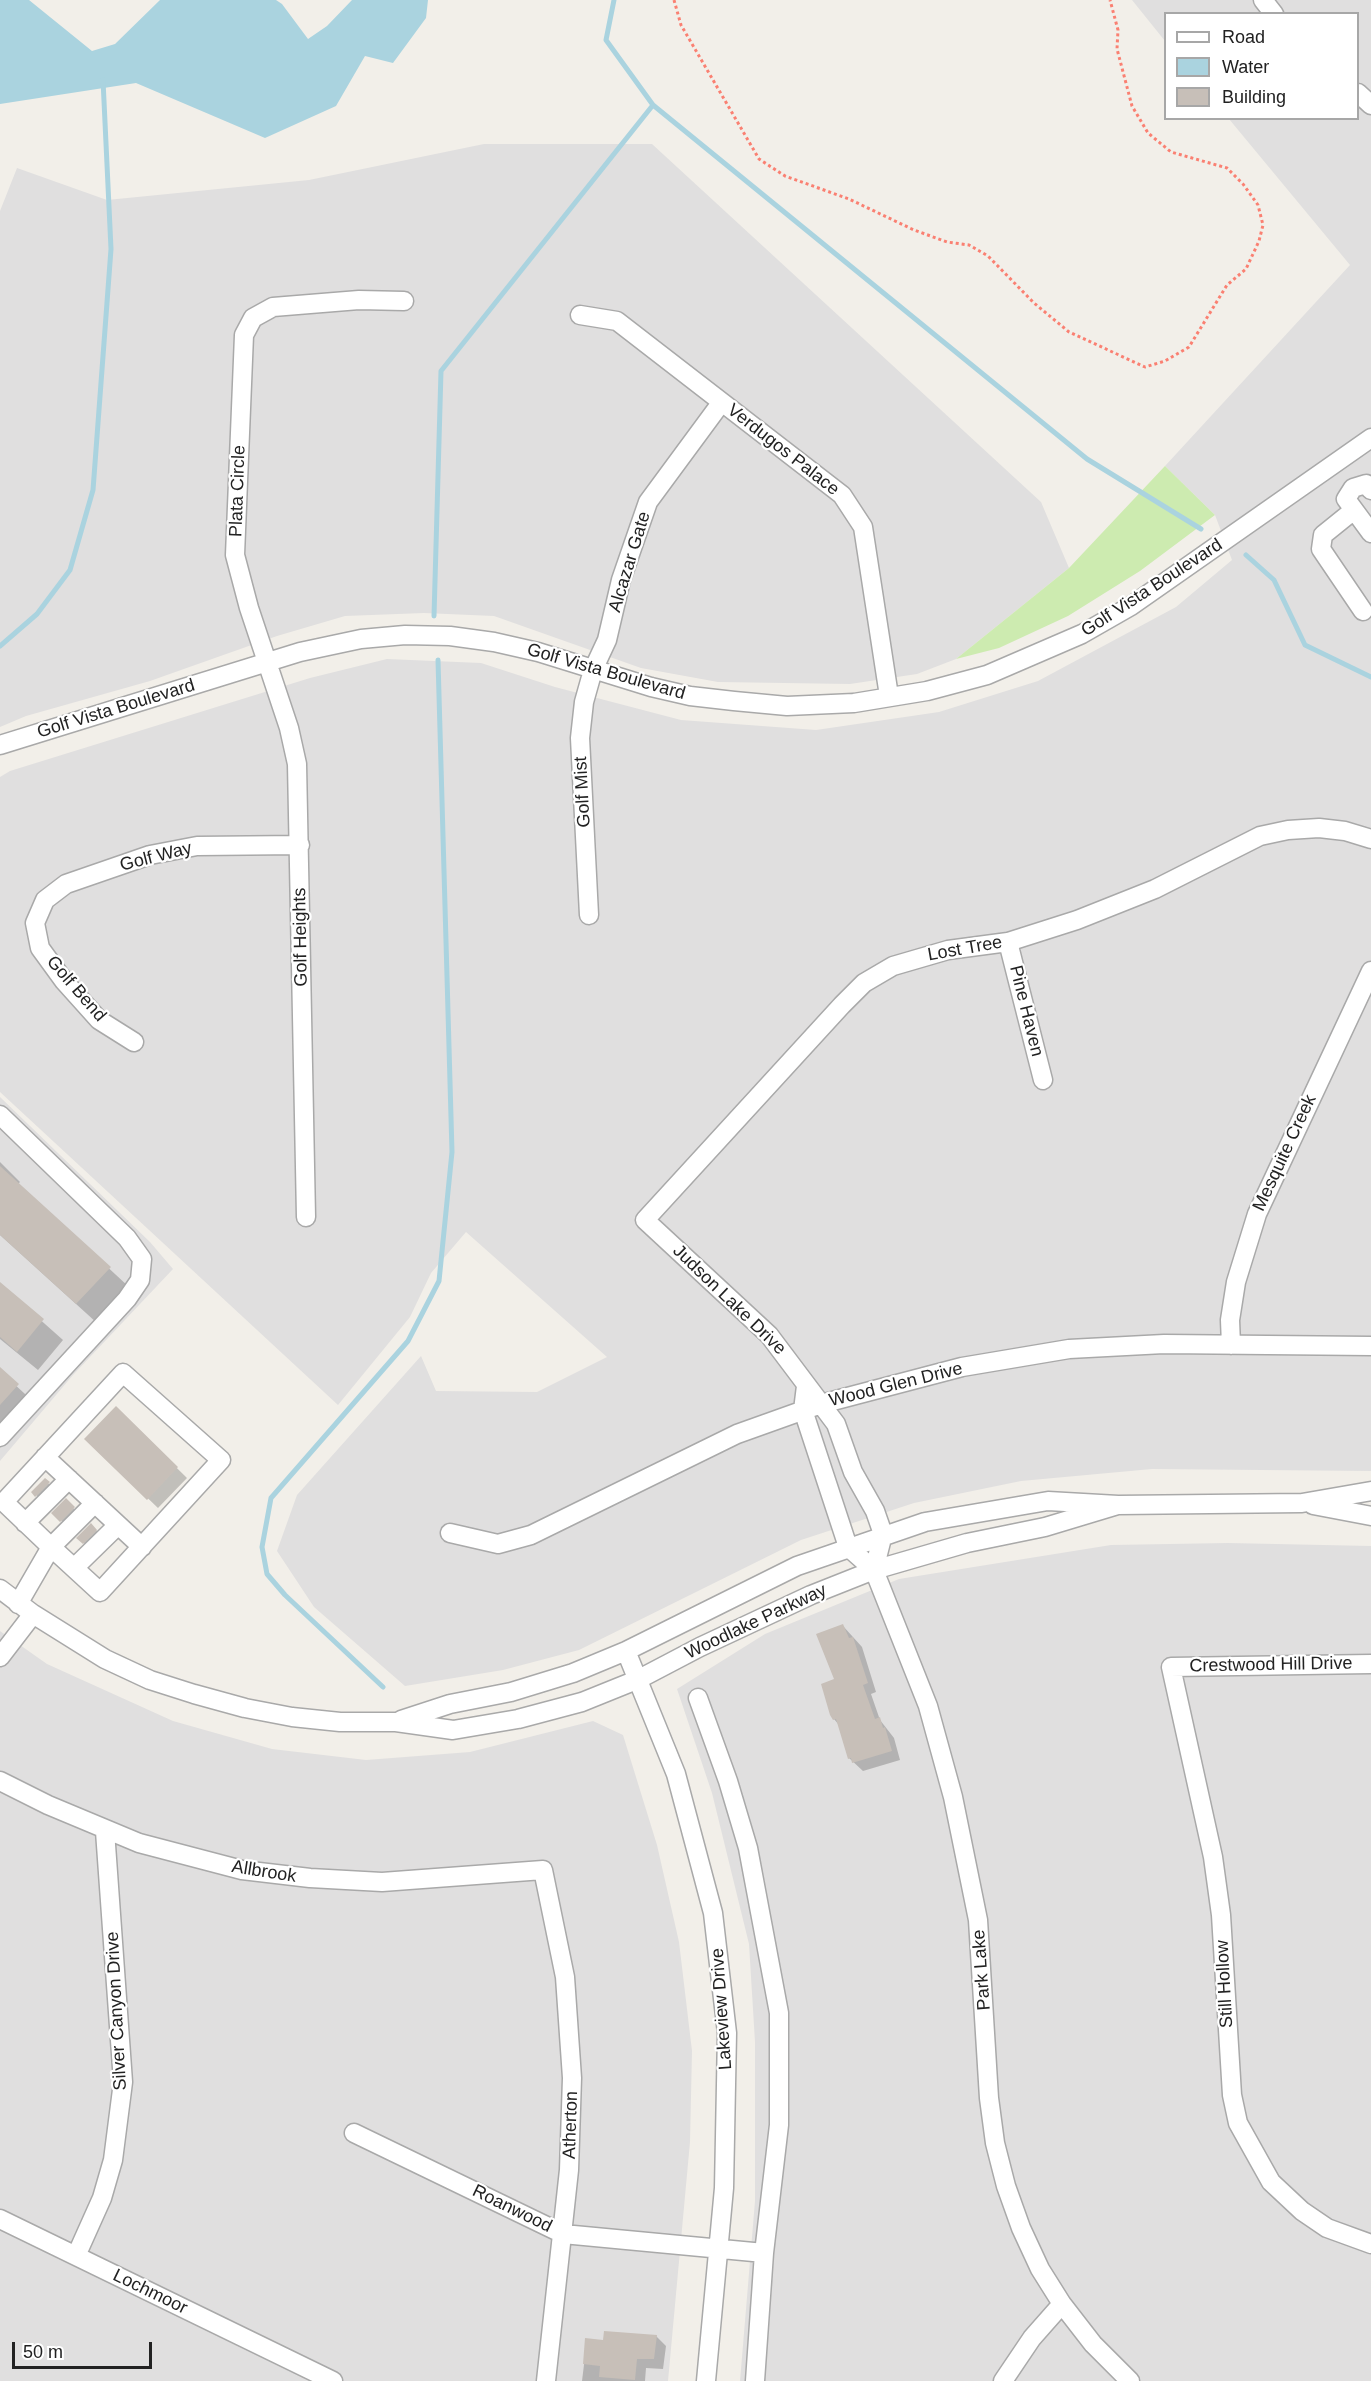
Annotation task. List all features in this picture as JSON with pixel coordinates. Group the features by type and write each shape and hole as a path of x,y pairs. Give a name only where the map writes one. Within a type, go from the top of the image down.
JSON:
{"street":[{"path":"1263,0 1272,12"},
{"path":"1359,94 1371,105"},
{"name":"Plata Circle","path":"267,662 235,555 244,335 253,318 273,307 359,300 404,301"},
{"name":"Verdugos Palace","path":"580,315 617,321 842,495 863,527 889,696"},
{"name":"Alcazar Gate","path":"593,670 607,640 621,580 648,502 721,403"},
{"name":"Golf Vista Boulevard","path":"0,745 300,652 360,639 405,635 450,636 494,642 538,652 593,670 690,696 787,706 854,703 927,691 987,675 1082,634 1131,606 1371,438"},
{"path":"1334,463 1362,489 1346,499 1371,533"},
{"path":"1354,510 1323,535 1321,549 1363,611"},
{"name":"Golf Heights","path":"267,662 289,728 297,764 306,1217"},
{"name":"Golf Mist","path":"589,915 580,738 584,702 593,670"},
{"name":"Lost Tree","path":"645,1220 864,983 893,966 927,954 1008,942 1116,906 1260,836 1288,830 1319,828 1345,831 1371,839"},
{"name":"Golf Way","path":"35,922 45,900 66,884 150,855 197,846 300,845"},
{"name":"Golf Bend","path":"35,922 40,948 64,981 99,1020 134,1042"},
{"name":"Pine Haven","path":"1008,942 1043,1080"},
{"name":"Mesquite Creek","path":"1231,1345 1230,1320 1236,1282 1257,1214 1371,971"},
{"path":"0,1115 127,1238 142,1259 140,1280 127,1299 0,1437"},
{"name":"Judson Lake Drive","path":"645,1220 769,1335 788,1357 806,1386 836,1424 853,1472 875,1511 883,1534"},
{"name":"Wood Glen Drive","path":"450,1533 498,1544 531,1535 703,1448 821,1404 962,1367 1069,1349 1164,1344 1371,1346"},
{"path":"123,1373 221,1460 100,1592 4,1502 45,1456 123,1373"},
{"path":"806,1386 803,1410 848,1547"},
{"path":"45,1456 142,1547"},
{"path":"827,1483 853,1472"},
{"path":"25,1523 69,1479"},
{"name":"Woodlake Parkway","path":"396,1722 450,1704 511,1692 573,1673 626,1651 797,1566 883,1534 925,1522 1048,1501 1118,1505 1302,1503 1371,1491"},
{"path":"0,1657 25,1609 51,1547 95,1503"},
{"name":"Woodlake Parkway","path":"1302,1503 1371,1516"},
{"name":"Woodlake Parkway","path":"1,1592 105,1659 150,1680 194,1694 245,1708 292,1717 340,1722 396,1722 453,1731 518,1719 582,1702 639,1679 700,1647 811,1595 874,1570 967,1544 1045,1527 1118,1505"},
{"path":"74,1568 118,1525"},
{"path":"874,1570 883,1534"},
{"name":"Park Lake","path":"848,1547 874,1570 928,1706 953,1797 978,1920 989,2098 995,2142 1006,2186 1026,2239 1062,2304 1093,2343 1130,2381"},
{"name":"Lakeview Drive","path":"626,1651 676,1774 713,1913 727,2033 727,2139 706,2381"},
{"name":"Crestwood Hill Drive","path":"1172,1667 1371,1664"},
{"name":"Still Hollow","path":"1172,1667 1213,1857 1221,1915 1232,2095 1238,2123 1271,2182 1302,2211 1327,2228 1369,2243"},
{"path":"698,1698 728,1780 748,1848 779,2013 779,2125 764,2253 755,2381"},
{"name":"Allbrook","path":"0,1781 105,1830 191,1858 242,1870 310,1878 382,1882 543,1870"},
{"name":"Silver Canyon Drive","path":"76,2256 102,2198 113,2160 123,2082 105,1830"},
{"name":"Atherton","path":"543,1870 565,1977 572,2078 569,2170 546,2381"},
{"name":"Roanwood","path":"354,2133 563,2234 764,2253"},
{"name":"Lochmoor","path":"0,2219 333,2381"},
{"path":"1003,2381 1032,2338 1062,2304"}],"path":[{"path":"674,0 681,25 759,159 785,176 849,199 914,230 947,242 969,245 988,256 1034,303 1069,332 1145,367 1165,361 1189,347 1227,285 1246,269 1259,242 1263,225 1258,205 1244,184 1227,168 1171,152 1148,133 1132,106 1117,49 1118,30 1110,0"}],"shaded area":[{"path":"1132,0 1371,0 1371,1471 1152,1469 1021,1481 914,1503 801,1540 579,1650 503,1670 405,1686 314,1607 277,1551 297,1495 421,1356 436,1391 537,1392 607,1357 466,1232 431,1273 410,1317 338,1405 0,1092 0,777 10,771 310,678 387,659 481,663 555,687 681,720 816,730 939,712 1038,681 1176,607 1232,560 1215,515 1165,466 1350,265 1230,120 1359,120 1359,12 1164,12 1164,40"},
{"path":"484,144 652,144 1041,502 1069,568 956,659 917,674 850,684 718,682 641,668 494,616 424,613 345,616 277,636 150,681 26,716 0,727 0,211 17,168 107,200 309,180"},
{"path":"0,1097 150,1242 173,1269 73,1375 0,1461"},
{"path":"1228,1543 1371,1546 1371,2381 740,2381 755,2201 755,2042 749,1944 712,1793 677,1689 765,1634 899,1579 1111,1545"},
{"path":"0,1631 47,1664 173,1721 272,1749 366,1760 470,1752 593,1721 623,1735 657,1845 679,1942 692,2051 690,2142 668,2381 0,2381"}],"green space":[{"path":"1165,466 1215,515 1140,571 1068,616 999,648 956,659 1069,568"}],"water":[{"path":"0,0 29,0 92,51 115,44 160,0 276,0 282,4 308,39 327,26 352,0 428,0 426,18 393,63 365,56 336,106 265,138 136,83 0,104"}],"building":[{"path":"0,1166 111,1267 76,1304 0,1235"},
{"path":"0,1282 44,1319 17,1352 0,1337"},
{"path":"0,1367 19,1384 0,1405"},
{"path":"116,1406 178,1467 147,1500 84,1439"},
{"path":"45,1478 50,1482 35,1497 31,1492"},
{"path":"66,1498 75,1507 60,1522 51,1513"},
{"path":"91,1523 97,1530 83,1544 76,1538"},
{"path":"843,1624 849,1638 853,1637 868,1683 863,1685 875,1719 880,1717 883,1728 885,1727 892,1751 852,1763 851,1758 848,1759 836,1719 833,1720 830,1715 821,1684 834,1679 816,1634"},
{"path":"604,2331 657,2335 654,2359 637,2359 635,2380 599,2377 600,2366 583,2364 585,2338 603,2340"}],"waterway":[{"path":"434,616 441,371 653,105 606,40 614,0"},
{"path":"0,646 37,614 70,570 93,490 111,249 103,80"},
{"path":"653,105 1087,459 1201,529"},
{"path":"1246,555 1274,580 1305,645 1371,677"},
{"path":"383,1687 285,1595 267,1574 262,1547 271,1498 408,1341 439,1281 452,1152 438,660"}]}
